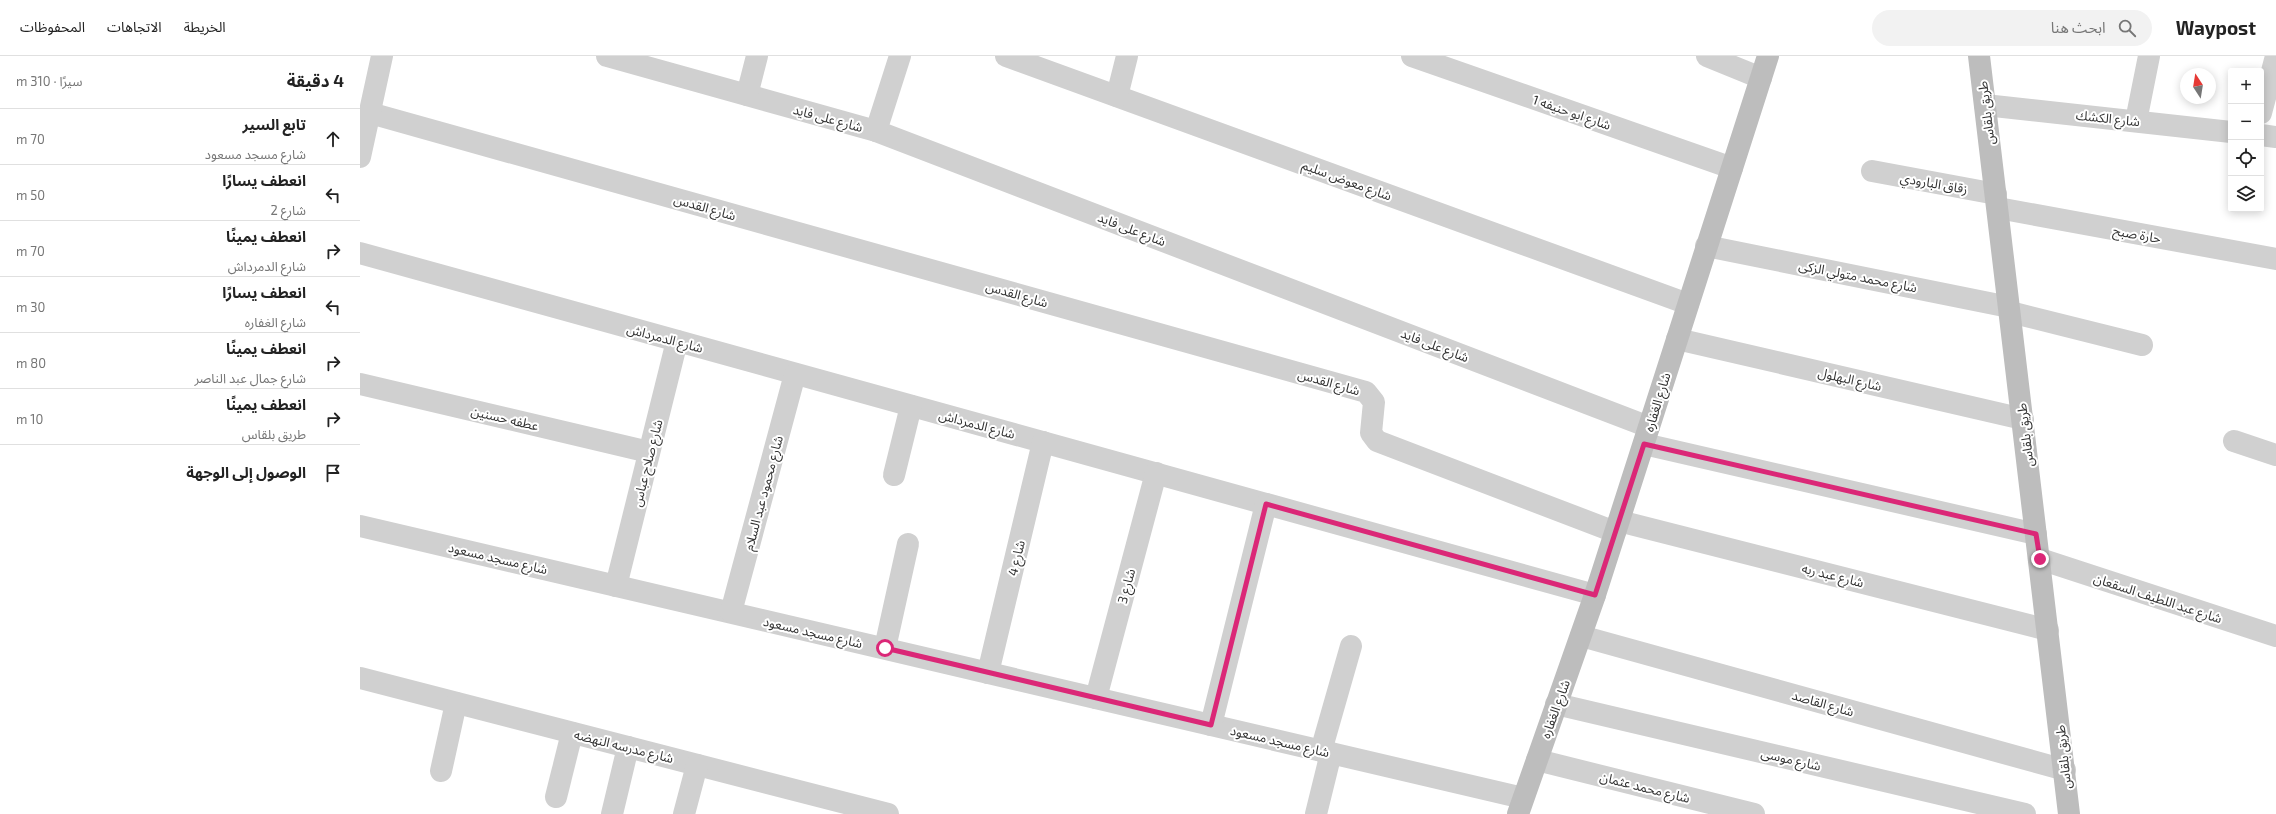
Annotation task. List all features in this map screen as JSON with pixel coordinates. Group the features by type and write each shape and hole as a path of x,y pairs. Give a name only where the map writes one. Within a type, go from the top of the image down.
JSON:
{"street":[{"path":"360,156 382,56"},
{"name":"شارع على فايد","path":"607,56 876,131 1646,436 2036,534"},
{"path":"747,95 757,56"},
{"path":"876,131 900,56"},
{"name":"شارع معوض سليم","path":"1006,56 1688,304"},
{"path":"1117,96 1127,56"},
{"name":"شارع ابو حنيفه 1","path":"1412,56 1732,168"},
{"path":"1707,56 1761,78"},
{"name":"شارع الغفاره","path":"1520,806 1595,595 1768,56"},
{"name":"طريق بلقاس","path":"1979,56 2040,559 2069,814"},
{"path":"2136,121 2149,56"},
{"path":"2263,104 2276,56"},
{"name":"شارع الكشك","path":"1985,105 2228,132"},
{"name":"شارع القدس","path":"370,113 1366,392 1374,402 1371,433 1377,441 1617,527"},
{"path":"2264,135 2276,137"},
{"name":"زقاق البارودي","path":"1872,171 1997,201"},
{"name":"حارة صبح","path":"1997,201 2276,259"},
{"name":"شارع محمد متولي الزكى","path":"1706,246 2009,310 2142,345"},
{"name":"شارع الدمرداش","path":"360,253 1595,595"},
{"name":"شارع البهلول","path":"1677,339 2023,419"},
{"name":"شارع صلاح عباس","path":"616,586 677,341"},
{"name":"شارع محمود عبد السلام","path":"731,612 795,374"},
{"name":"عطفه حسنين","path":"360,384 649,452"},
{"path":"894,475 911,406"},
{"path":"2234,441 2276,455"},
{"name":"شارع 4","path":"988,673 1043,442"},
{"name":"شارع 3","path":"1096,698 1156,473"},
{"path":"1211,725 1266,504"},
{"name":"شارع مسجد مسعود","path":"360,526 1326,752 1520,806"},
{"name":"شارع عبد ربه","path":"1617,527 2048,630"},
{"path":"885,648 908,544"},
{"name":"شارع عبد اللطيف السقعان","path":"2040,559 2276,636"},
{"name":"شارع القاصد","path":"1581,636 2065,770"},
{"path":"1316,814 1326,752 1351,646"},
{"name":"شارع مدرسه النهضه","path":"360,678 888,814"},
{"path":"441,770 456,703"},
{"name":"شارع موسى","path":"1556,704 2025,814"},
{"path":"556,796 572,733"},
{"path":"612,814 628,747"},
{"name":"شارع محمد عثمان","path":"1537,760 1754,814"},
{"path":"684,814 697,765"}],"route":[{"path":"885,648 1211,725 1266,504 1595,595 1644,444 2036,534 2040,559"}]}
